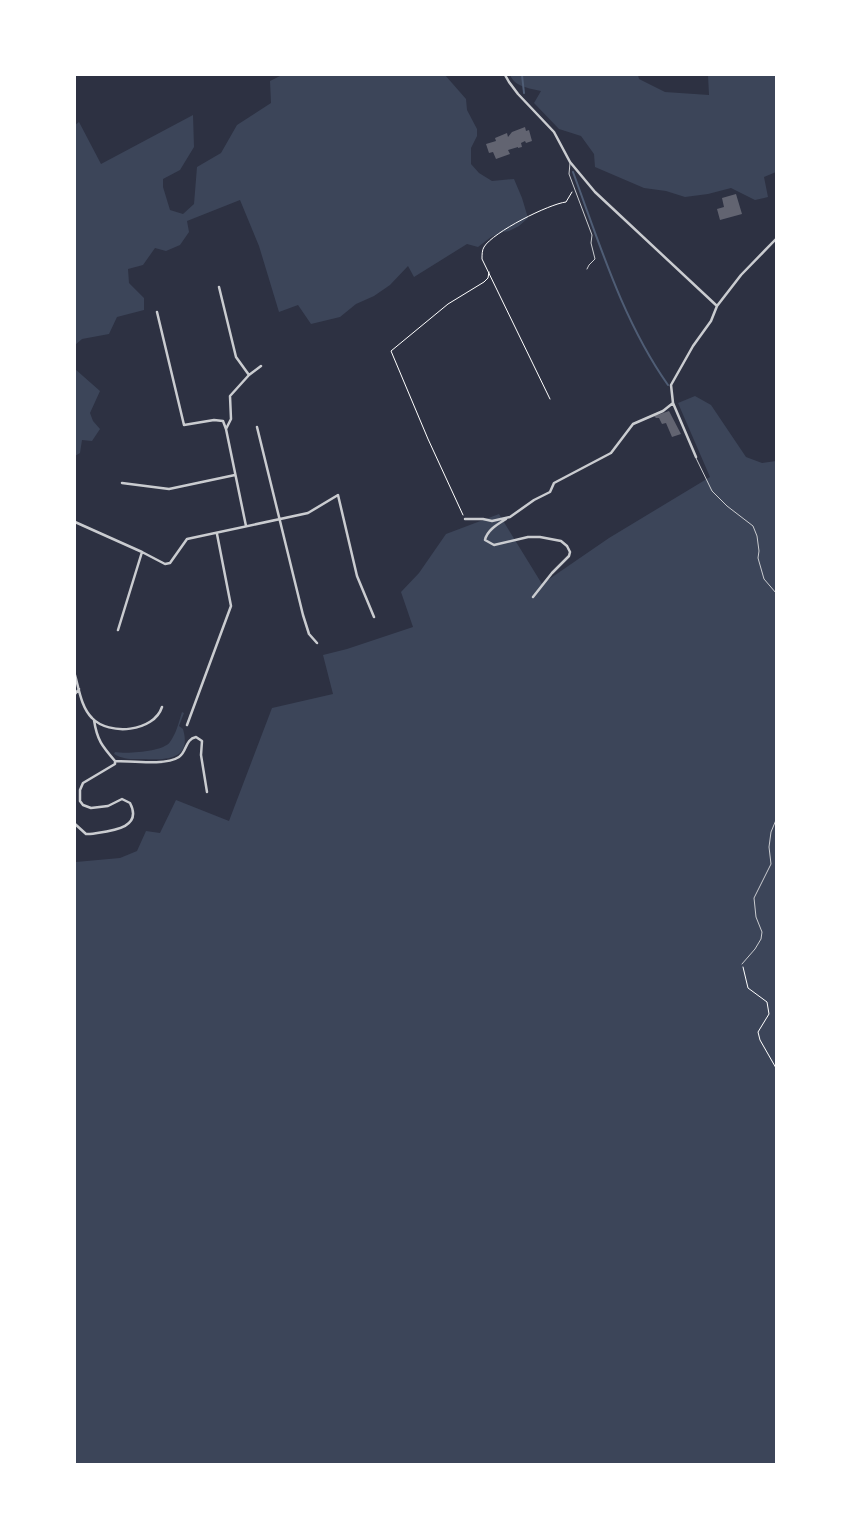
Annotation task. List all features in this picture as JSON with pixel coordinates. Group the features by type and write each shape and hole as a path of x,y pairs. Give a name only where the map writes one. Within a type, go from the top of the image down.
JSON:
{"street":[{"path":"505,75 518,94 554,132 570,162 595,192 717,306"},
{"path":"696,456 673,403 671,385 692,346 711,321 717,306 741,275 776,239"},
{"path":"219,287 236,357 249,375"},
{"path":"157,312 184,425 223,420 246,526"},
{"path":"226,429 231,418 230,396 249,375 261,366"},
{"path":"533,597 552,573 569,556 570,552 567,546 561,541 540,537 528,537 501,545 494,545 485,540 489,531 534,500 550,492 554,483 610,453 632,424 663,411 673,403"},
{"path":"257,427 303,616 309,634 317,643"},
{"path":"122,484 169,489 235,475"},
{"path":"75,522 165,564 170,563 187,539 308,513 338,495 357,576 374,618"},
{"path":"465,519 492,521 510,517"},
{"path":"187,726 232,606 217,533"},
{"path":"118,630 142,552"},
{"path":"75,675 86,708 94,720 103,726 122,729 142,725 155,720 162,707"},
{"path":"75,694 79,689"},
{"path":"94,720 96,734 100,743 115,761"},
{"path":"115,761 172,760 182,754 191,738 196,737 202,741 201,755 207,792"},
{"path":"75,824 86,834 90,834 123,827 131,821 134,812 127,800 119,799 108,806 91,808 83,805 80,800 80,790 83,783 112,767 115,761"}],"lane":[{"path":"570,162 569,174 592,235 591,243 595,259 587,269"},
{"path":"696,456 712,491 727,506 753,526 758,536 760,551 758,558 764,579 776,593"},
{"path":"742,964 761,940 762,932 756,917 754,898 771,864 769,847 771,832 776,820"}],"path":[{"path":"550,399 482,255 484,247 503,232 532,214 566,202 574,187"},
{"path":"465,519 391,352 448,304 484,282 488,278 489,272"},
{"path":"742,964 748,988 767,1002 768,1014 758,1032 760,1040 776,1068"}],"shaded area":[{"path":"282,75 445,75 466,99 467,110 477,129 477,136 471,148 471,164 479,173 492,181 514,179 528,218 519,226 491,237 478,247 467,244 414,277 408,266 390,285 374,296 356,304 340,317 311,324 298,305 279,312 259,246 240,200 187,221 189,232 180,245 166,251 155,248 143,265 128,269 129,283 144,298 144,310 117,317 109,334 82,339 75,345 75,125 79,122 101,164 193,115 194,147 180,170 163,179 163,187 170,210 183,214 194,204 197,167 221,153 237,125 271,103 270,81"},
{"path":"510,75 638,75 639,79 665,92 709,95 708,75 776,75 776,172 764,177 768,197 755,200 731,188 685,197 666,191 644,188 595,167 594,154 581,136 559,129 534,103 541,91 519,85"},
{"path":"75,369 100,391 90,413 93,421 100,429 92,441 82,440 80,453 75,456"},
{"path":"695,396 711,405 746,457 762,463 776,461 776,1464 75,1464 75,860 76,862 120,858 137,851 146,831 160,833 176,800 229,821 272,708 333,694 323,655 413,627 401,592 419,573 446,534 499,514 542,584 609,538 710,477 678,403"},
{"path":"182,712 184,713 179,726 183,729 184,747 175,756 161,759 132,759 114,754 115,752 144,752 166,745 174,735"}],"building":[{"path":"525,127 526,131 529,130 532,141 521,143 522,147 508,150 510,154 496,159 493,152 489,153 486,144 496,141 495,138 507,133 508,137 512,132"},
{"path":"736,194 742,214 720,220 717,209 724,207 722,198"},
{"path":"669,411 681,434 672,437 666,423 662,424 659,418 654,416"}],"waterway":[{"path":"522,75 524,93"},
{"path":"573,172 625,309 652,360 668,385"}]}
